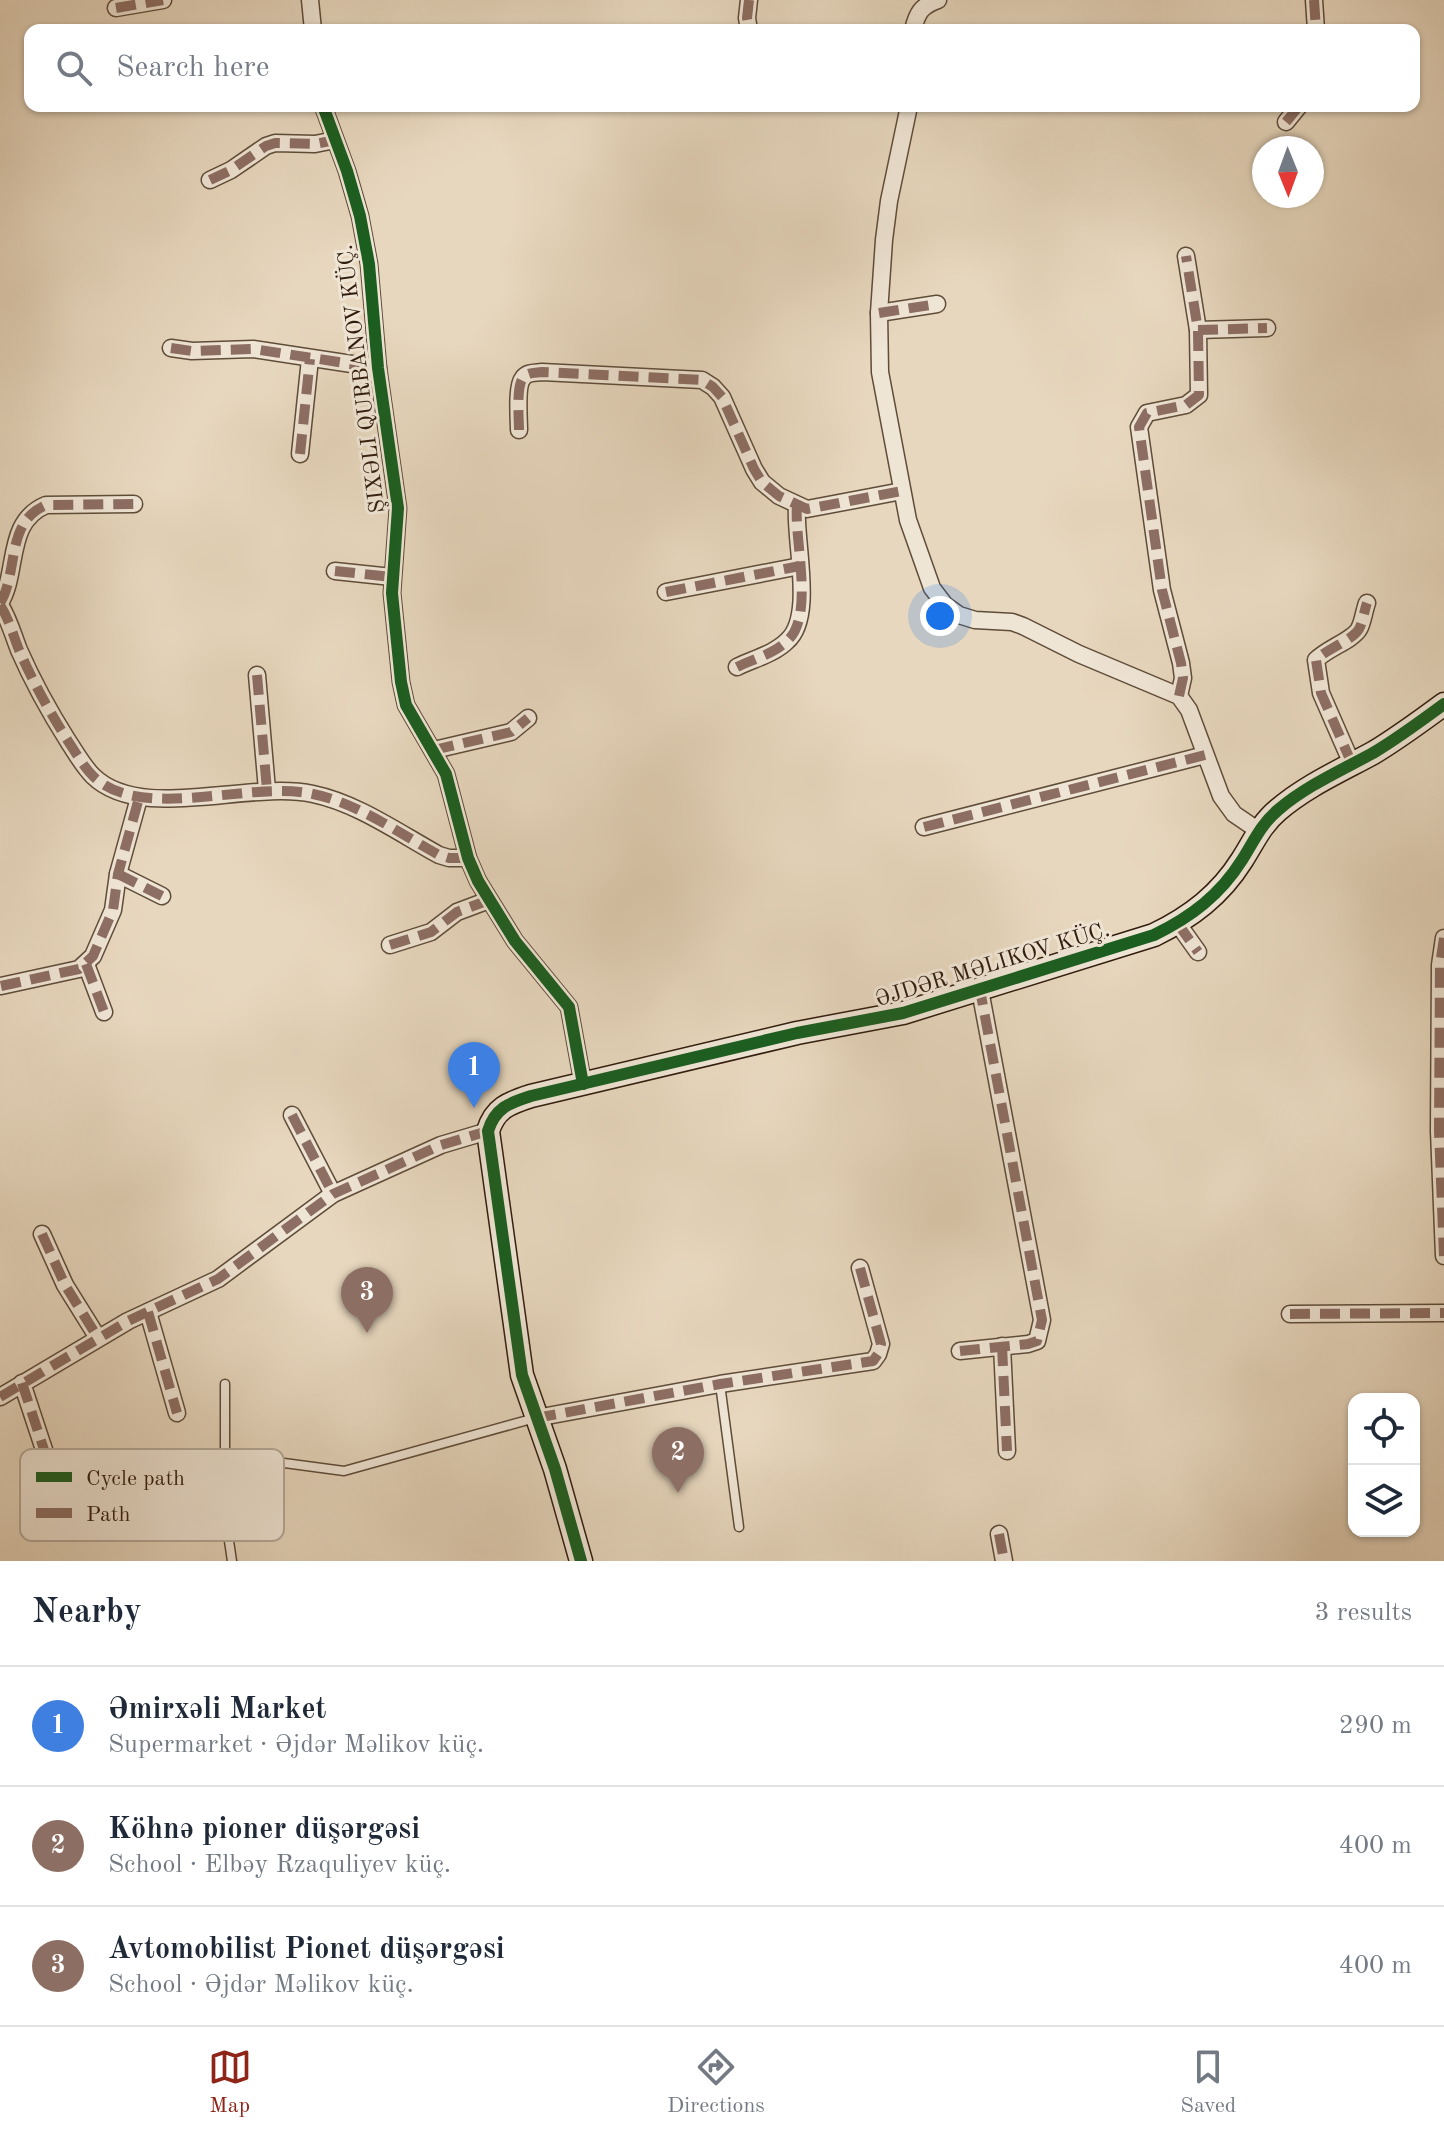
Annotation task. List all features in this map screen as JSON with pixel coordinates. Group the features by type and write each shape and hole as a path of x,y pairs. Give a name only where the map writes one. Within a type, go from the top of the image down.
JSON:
{"street":[{"path":"116,8 163,0"},
{"path":"310,0 312,24"},
{"path":"748,24 749,0"},
{"path":"915,24 925,5 938,0"},
{"path":"1314,0 1316,24"},
{"path":"325,112 360,216 369,264 378,368 398,508 392,577 393,615 406,705 446,774 468,858 489,900 515,941 569,1007 583,1084"},
{"path":"908,112 889,201 879,313 880,372 902,491 918,554 932,588 945,605 959,615 1023,626 1079,654 1179,696 1189,710 1221,796 1228,807 1259,831"},
{"path":"1286,122 1294,112"},
{"path":"210,180 275,143 315,144 335,140"},
{"path":"1179,696 1183,678 1181,663 1162,590 1139,427 1147,413 1186,405 1199,395 1198,330 1186,256"},
{"path":"879,313 937,304"},
{"path":"1198,330 1267,328"},
{"path":"171,348 192,351 253,349 378,368"},
{"path":"300,454 310,359"},
{"path":"519,430 520,386 528,374 542,372 702,380 722,397 762,482 797,506 823,508 902,491"},
{"path":"134,504 46,505 35,509 19,533 10,562 6,594 0,604 36,689 86,768 106,786 139,798 267,790 317,794 345,804 439,855 468,858"},
{"path":"737,667 775,650 795,634 801,613 797,506"},
{"path":"666,592 800,566"},
{"path":"335,571 392,577"},
{"path":"1352,764 1321,693 1316,660 1325,650 1355,635 1367,603"},
{"path":"257,675 267,790"},
{"name":"ƏJDƏR MƏLIKOV KÜÇ.","path":"488,1131 498,1110 512,1102 797,1033 903,1013 1154,935 1197,911 1230,878 1274,813 1294,797 1401,735 1444,704"},
{"path":"434,750 511,732 528,718"},
{"path":"924,827 1205,755"},
{"path":"1,986 79,969 93,956 108,925 139,798"},
{"path":"118,874 162,896"},
{"path":"390,945 431,932 457,912 489,900"},
{"path":"1178,924 1198,952"},
{"path":"1444,938 1440,965 1444,1256"},
{"path":"86,964 104,1012"},
{"path":"960,1351 1037,1341 1042,1320 980,990"},
{"path":"292,1115 333,1194"},
{"path":"0,1397 98,1338 218,1279 333,1194 441,1145 488,1131 522,1375 559,1482 581,1561"},
{"path":"42,1234 65,1285 98,1338"},
{"path":"536,1418 720,1384 873,1361 881,1344 860,1268"},
{"path":"148,1312 177,1413"},
{"path":"1290,1314 1444,1313"},
{"path":"1002,1346 1007,1451"},
{"path":"22,1383 44,1449"},
{"path":"999,1534 1004,1561"}],"lane":[{"path":"225,1384 226,1449"},
{"path":"720,1384 739,1527"},
{"path":"284,1463 344,1471 536,1418"},
{"path":"229,1541 232,1561"}],"marked path":[{"path":"116,8 163,0"},
{"path":"748,24 749,0"},
{"path":"1314,0 1316,24"},
{"path":"1286,122 1294,112"},
{"path":"210,180 275,143 315,144 335,140"},
{"path":"1179,696 1183,678 1181,663 1162,590 1139,427 1147,413 1186,405 1199,395 1198,330 1186,256"},
{"path":"879,313 937,304"},
{"path":"1198,330 1267,328"},
{"path":"171,348 192,351 253,349 378,368"},
{"path":"300,454 310,359"},
{"path":"519,430 519,388 523,378 529,374 542,372 702,380 722,397 754,469 762,482 779,496 807,509 902,491"},
{"path":"0,603 6,591 18,535 33,513 46,505 134,504"},
{"path":"737,667 776,649 795,630 802,597 797,506"},
{"path":"666,592 800,566"},
{"path":"335,571 392,577"},
{"path":"1352,764 1321,693 1316,660 1356,633 1367,603"},
{"path":"0,605 30,674 61,730 89,772 114,790 139,797 167,799 287,791 313,794 362,811 439,855 468,858"},
{"path":"257,675 267,790"},
{"path":"434,750 511,732 528,718"},
{"path":"924,827 1205,755"},
{"path":"1,986 79,969 93,956 113,910 118,874 139,798"},
{"path":"118,874 162,896"},
{"path":"390,945 431,932 457,912 489,900"},
{"path":"1178,924 1198,952"},
{"path":"1444,938 1440,965 1439,1131 1444,1256"},
{"path":"86,964 104,1012"},
{"path":"960,1351 1037,1341 1042,1320 980,990"},
{"path":"292,1115 333,1194"},
{"path":"0,1397 128,1321 218,1279 333,1194 441,1145 488,1131"},
{"path":"42,1234 65,1285 98,1338"},
{"path":"536,1418 720,1384 873,1361 881,1344 860,1268"},
{"path":"148,1312 177,1413"},
{"path":"1290,1314 1444,1313"},
{"path":"1002,1346 1007,1451"},
{"path":"22,1383 44,1449"},
{"path":"999,1534 1004,1561"}],"cycle path":[{"name":"ŞIXƏLI QURBANOV KÜÇ.","path":"325,112 360,216 369,264 378,368 398,508 392,593 406,705 446,774 468,858 478,881 515,941 569,1007 583,1084"},
{"path":"581,1561 555,1469 522,1375 488,1131 499,1112 531,1096 797,1033 903,1013 1154,935 1192,913 1214,894 1233,873 1267,821 1289,801 1382,747 1444,704"}],"place":[{"name":"Əmirxəli Market","path":"474,1108"},
{"name":"Avtomobilist Pionet düşərgəsi","path":"367,1333"},
{"name":"Köhnə pioner düşərgəsi","path":"678,1493"}]}
